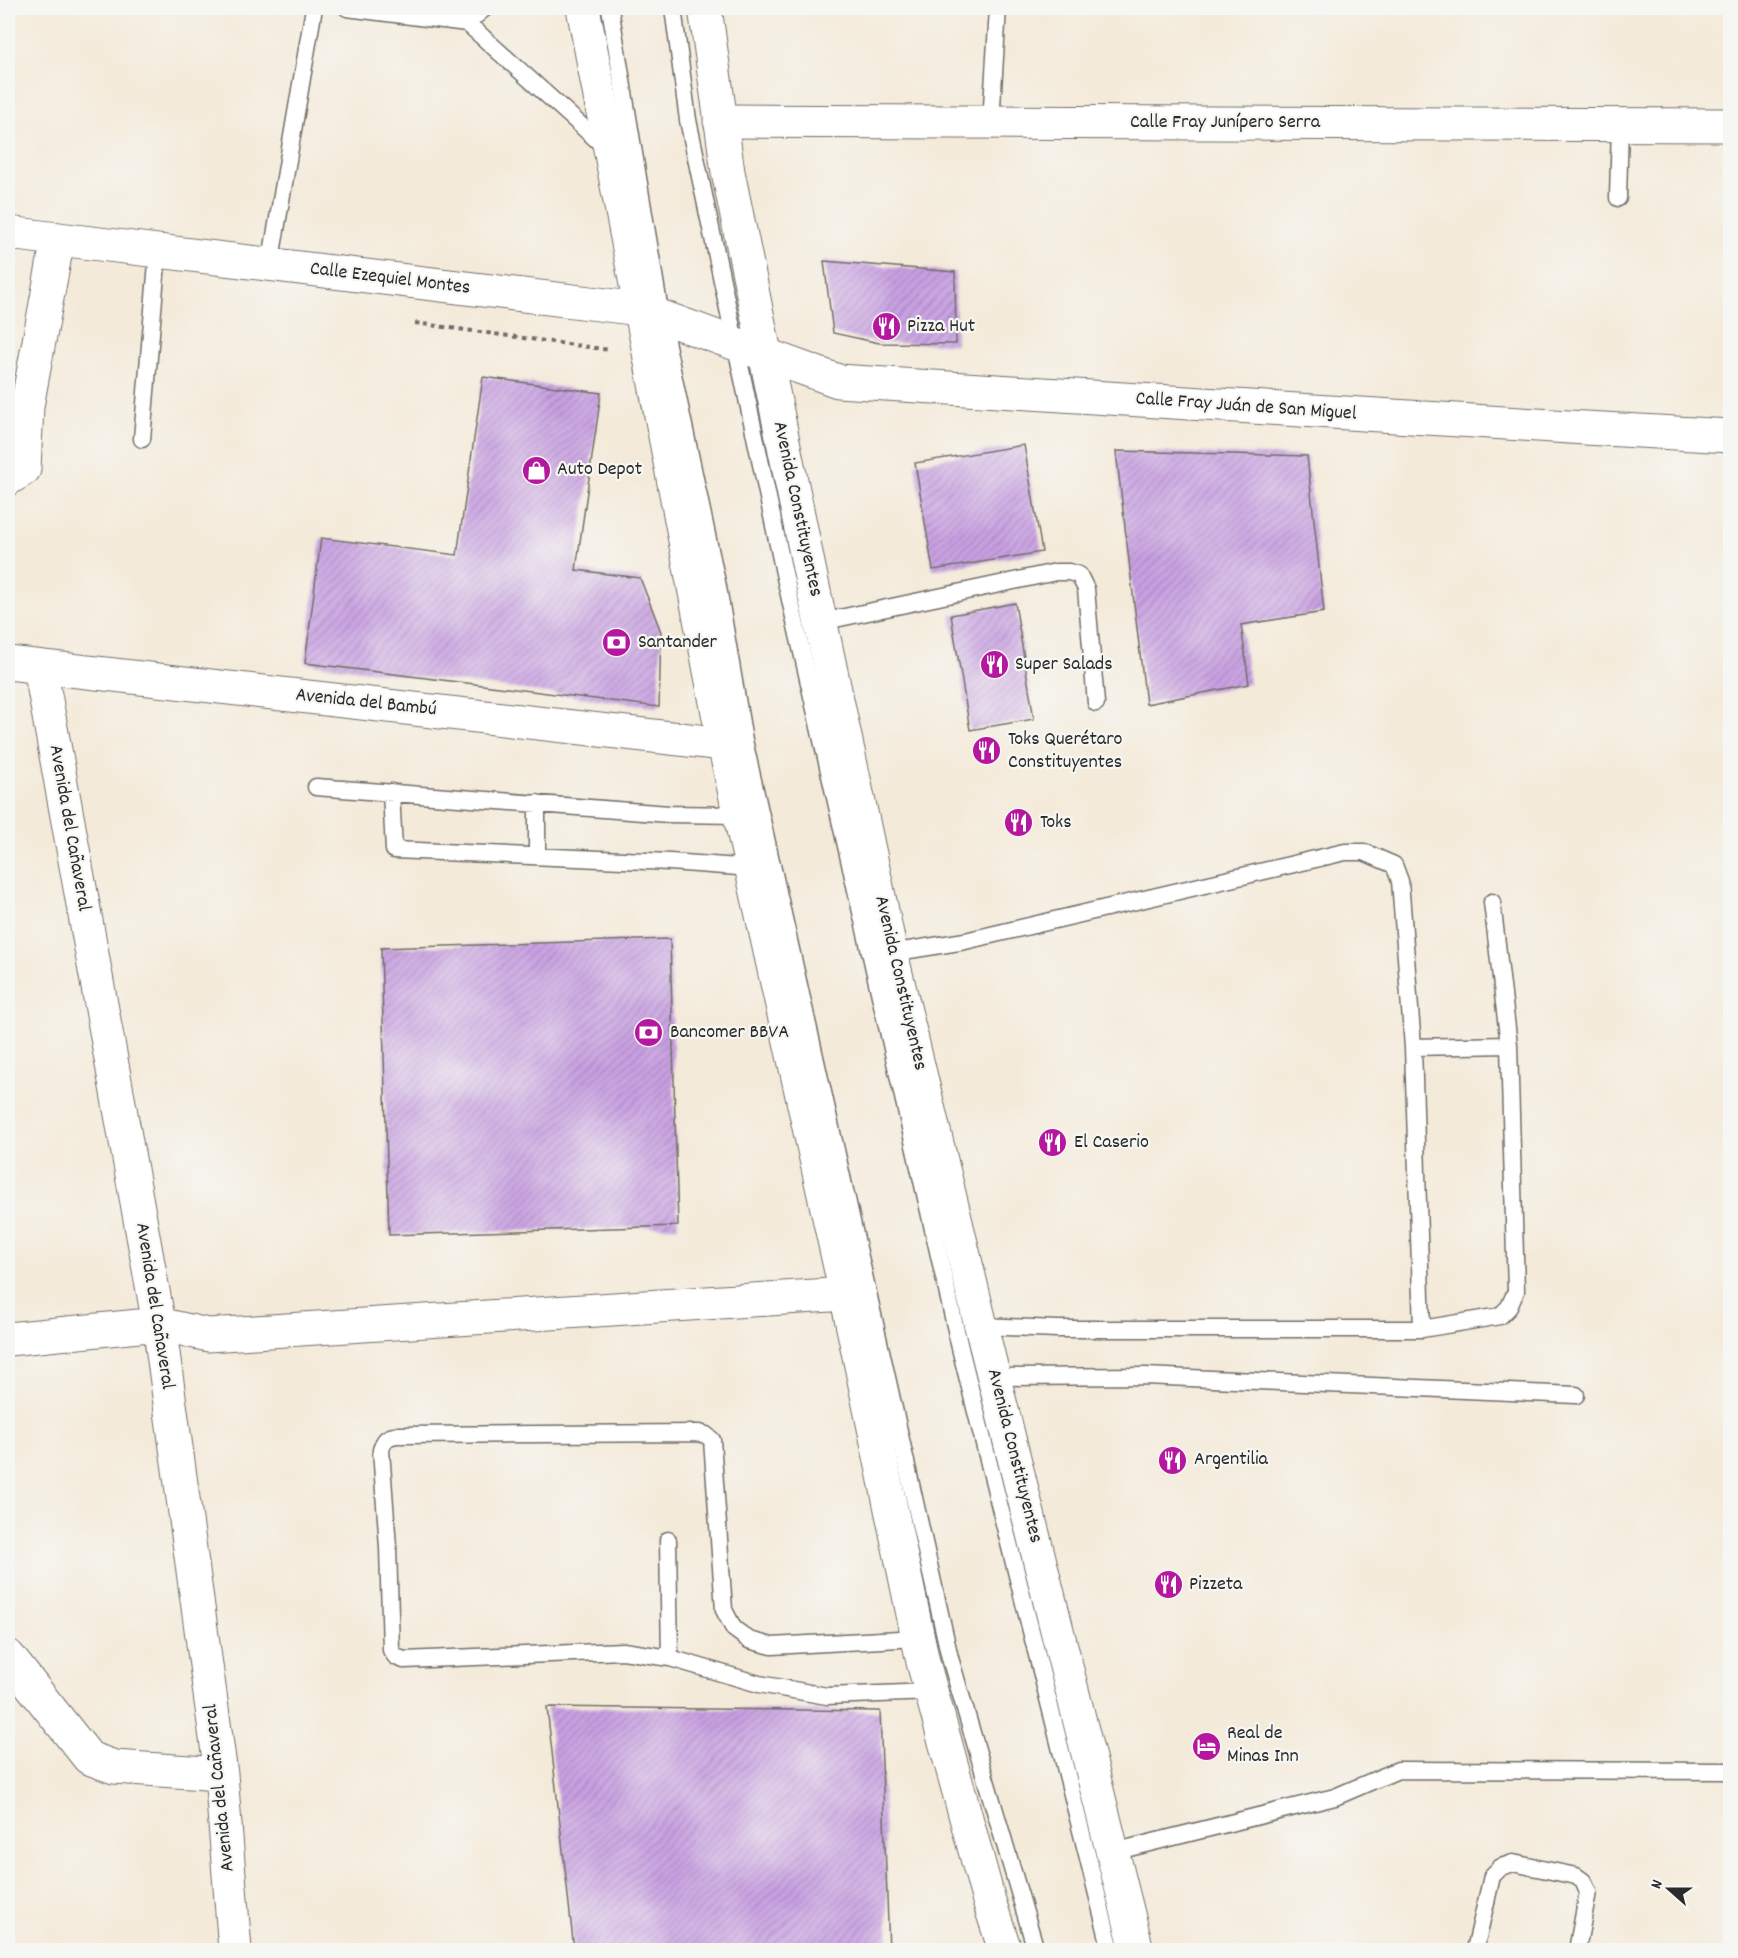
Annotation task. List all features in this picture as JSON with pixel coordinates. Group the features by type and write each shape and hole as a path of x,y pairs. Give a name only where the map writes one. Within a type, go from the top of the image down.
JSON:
{"main road":[{"path":"583,8 612,153 650,313 724,744 846,1294 918,1638 989,1901 1005,1950"},
{"name":"Avenida Constituyentes","path":"705,8 728,172 891,953 981,1326 1137,1950"},
{"name":"Calle Fray Junípero Serra","path":"720,121 1731,125"},
{"name":"Calle Ezequiel Montes","path":"8,233 650,313 765,356"},
{"path":"8,479 24,469 17,408 58,239"},
{"name":"Calle Fray Juán de San Miguel","path":"765,356 838,381 1584,428 1731,435"},
{"name":"Avenida del Bambú","path":"8,663 724,744"},
{"name":"Avenida del Cañaveral","path":"40,667 159,1324 221,1774 235,1950"},
{"path":"8,1339 159,1324 208,1335 846,1294"},
{"path":"8,1656 89,1758 114,1767 221,1774"}],"lane":[{"path":"270,265 314,8"},
{"path":"347,8 467,23 612,153"},
{"path":"467,23 485,8"},
{"path":"610,8 650,313 718,587 744,740 950,1658 1036,1950"},
{"path":"673,8 688,120 786,585 960,1348 1111,1950"},
{"path":"991,123 998,8"},
{"path":"1618,198 1620,124"},
{"path":"142,439 158,251"},
{"path":"821,622 1056,572 1069,572 1079,575 1086,589 1096,703"},
{"path":"316,787 669,814 740,815"},
{"path":"391,792 394,850 670,862 752,868"},
{"path":"537,803 537,856"},
{"path":"891,953 965,941 1346,852 1364,852 1395,865 1400,880 1413,1047 1422,1329"},
{"path":"981,1326 1057,1329 1422,1329 1500,1316 1509,1307 1516,1291 1509,1045 1492,902"},
{"path":"1413,1047 1509,1045"},
{"path":"994,1377 1145,1376 1576,1395"},
{"path":"918,1638 772,1646 749,1640 734,1629 724,1610 712,1440 706,1435 687,1433 397,1435 387,1437 383,1442 381,1450 388,1547 391,1650 396,1657 404,1660 623,1651 670,1658 759,1684 827,1696 932,1692"},
{"path":"668,1540 670,1658"},
{"path":"1113,1852 1335,1797 1398,1770 1731,1771"},
{"path":"1475,1950 1492,1876 1501,1867 1513,1863 1576,1876 1584,1881 1588,1892 1577,1950"}],"building":[{"path":"824,261 955,272 956,344 879,343 833,333"},
{"path":"483,377 601,393 576,570 640,578 661,632 659,707 305,663 321,538 457,555"},
{"path":"1024,445 1042,552 933,570 915,463"},
{"path":"1116,451 1307,456 1324,612 1241,625 1249,684 1146,704"},
{"path":"1015,603 1034,719 970,730 951,615"},
{"path":"670,939 678,1226 389,1235 381,948"},
{"path":"547,1707 880,1711 889,1950 574,1950"}],"place":[{"name":"Pizza Hut","path":"886,327"},
{"name":"Auto Depot","path":"536,470"},
{"name":"Santander","path":"617,643"},
{"name":"Super Salads","path":"994,665"},
{"name":"Toks Querétaro Constituyentes","path":"987,751"},
{"name":"Toks","path":"1019,823"},
{"name":"Bancomer BBVA","path":"649,1033"},
{"name":"El Caserio","path":"1053,1143"},
{"name":"Argentilia","path":"1173,1460"},
{"name":"Pizzeta","path":"1168,1585"},
{"name":"Real de Minas Inn","path":"1206,1746"}]}
